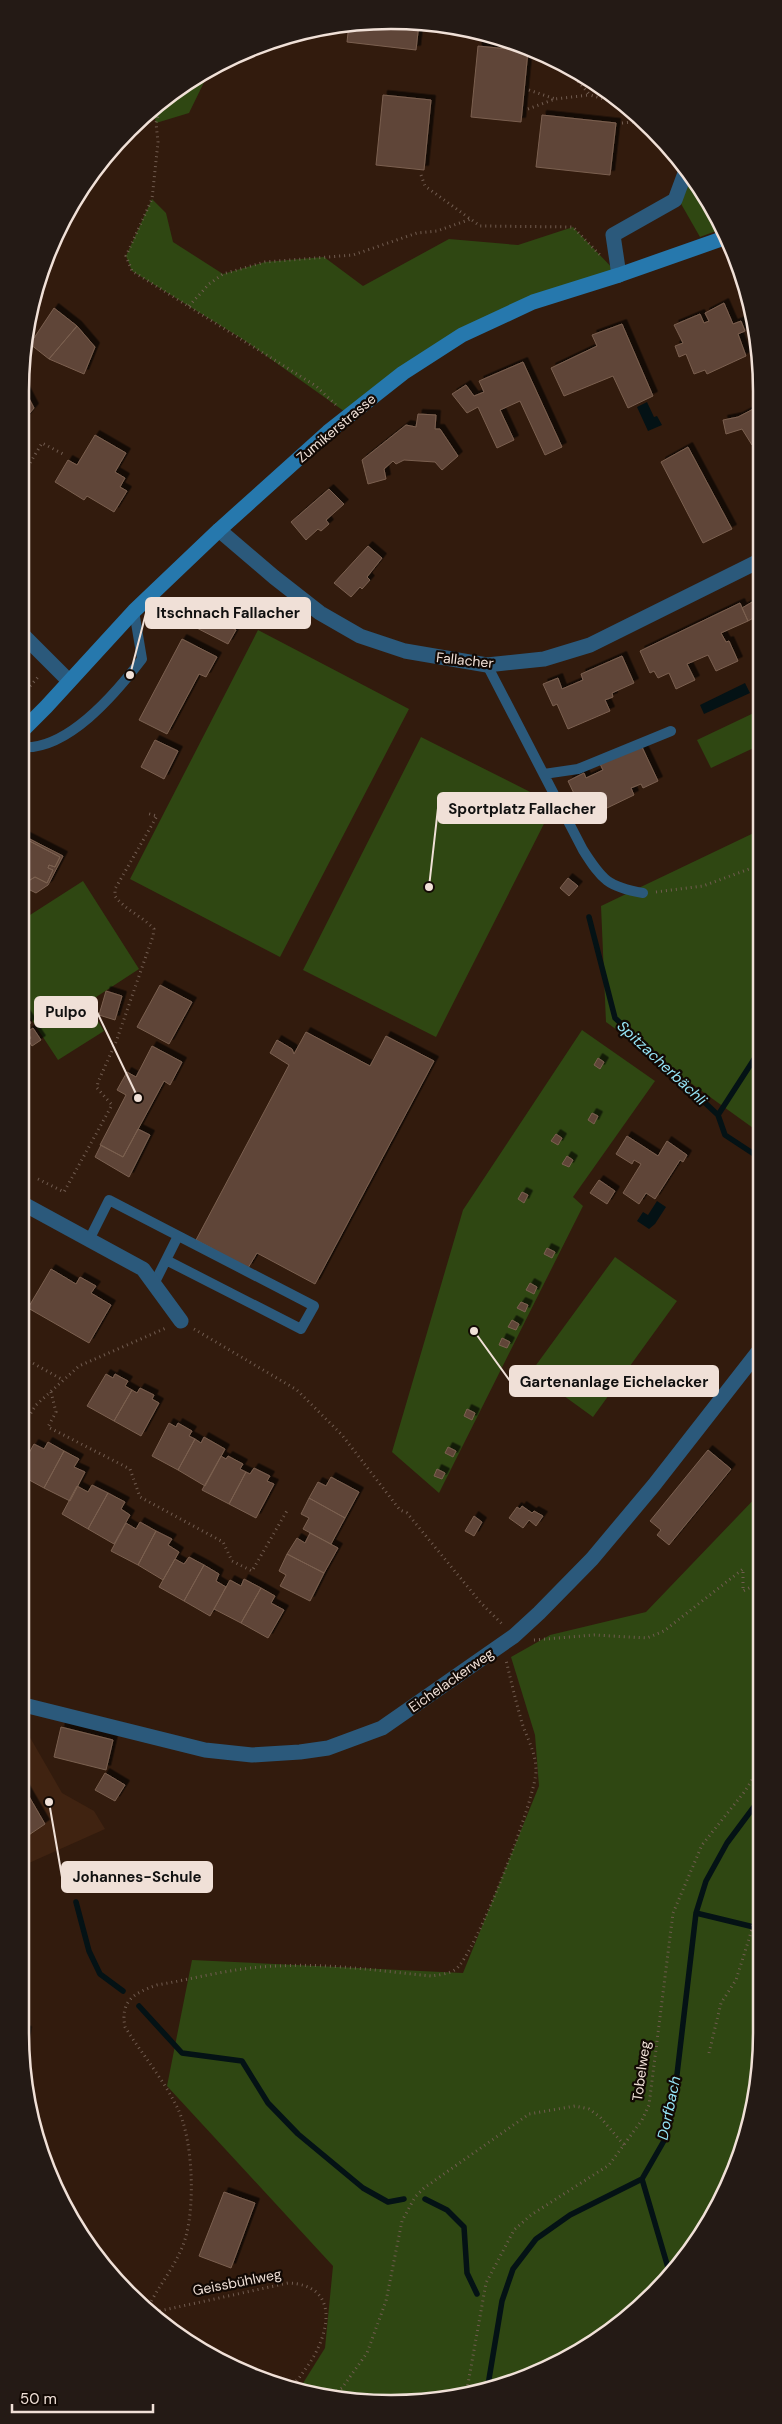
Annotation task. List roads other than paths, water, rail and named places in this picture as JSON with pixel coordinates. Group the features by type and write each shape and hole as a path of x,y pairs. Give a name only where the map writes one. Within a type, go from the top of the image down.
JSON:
{"main road":[{"name":"Zumikerstrasse","path":"29,724 134,611 219,530 347,416 403,373 462,335 533,302 619,275 720,239"}],"street":[{"path":"619,275 613,235 675,200 683,178"},
{"name":"Fallacher","path":"219,530 267,572 320,613 360,636 405,652 487,665 544,659 590,645 753,564"},
{"path":"29,641 68,681"},
{"path":"29,1207 143,1269 181,1322"},
{"name":"Eichelackerweg","path":"29,1706 205,1750 252,1755 328,1748 382,1728 508,1640 592,1559 654,1485 753,1358"}],"lane":[{"path":"29,748 74,732 130,675 142,659 134,611"},
{"path":"487,665 583,850 597,872 618,888 643,893"},
{"path":"544,774 578,769 671,731"},
{"path":"89,1240 109,1200 314,1306 301,1330 166,1260"},
{"path":"154,1284 178,1236"}],"waterway":[{"name":"Spitzacherbächli","path":"589,917 615,1018 718,1115 725,1135 753,1153"},
{"path":"718,1115 753,1061"},
{"name":"Dorfbach","path":"489,2382 502,2301 513,2269 536,2239 570,2215 642,2179 665,2139 674,2100 696,1913 706,1881 727,1843 753,1808"},
{"path":"76,1902 89,1951 100,1974 123,1991"},
{"path":"696,1913 753,1927"},
{"path":"139,2006 182,2053 242,2061 268,2103 298,2134 363,2188 388,2202 404,2199"},
{"path":"642,2179 668,2266"},
{"path":"425,2199 447,2210 464,2227 467,2273 477,2294"}],"place":[{"name":"Itschnach Fallacher","path":"130,675"},
{"name":"Sportplatz Fallacher","path":"429,887"},
{"name":"Pulpo","path":"138,1098"},
{"name":"Gartenanlage Eichelacker","path":"474,1331"},
{"name":"Johannes-Schule","path":"49,1802"}]}
